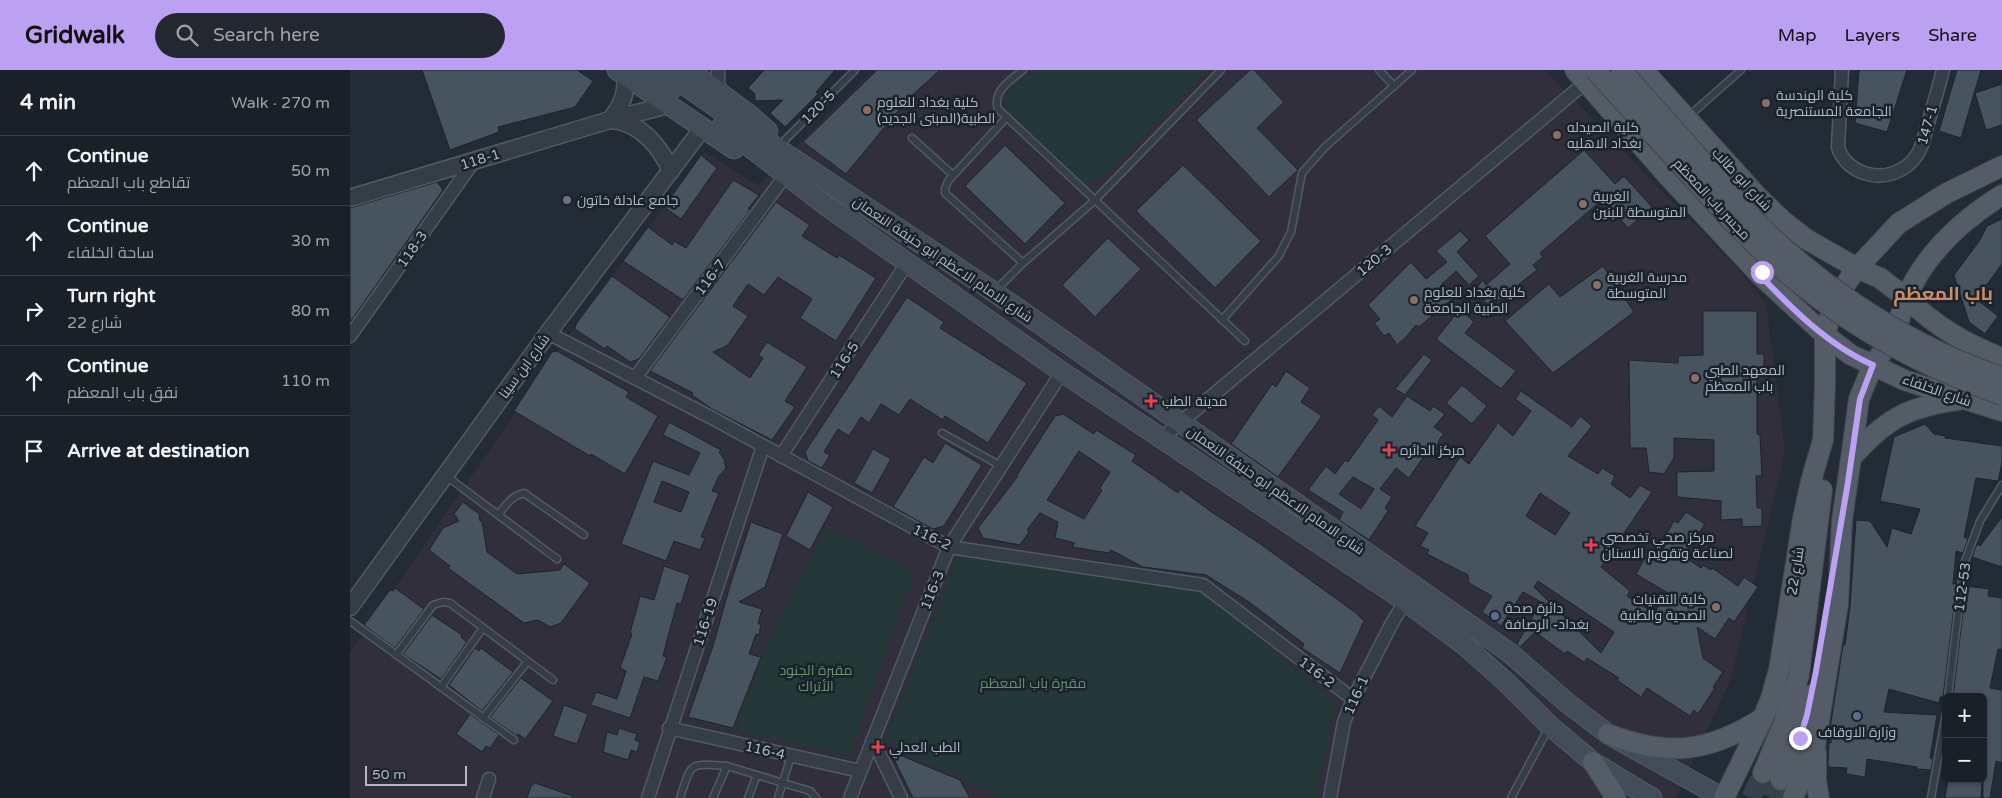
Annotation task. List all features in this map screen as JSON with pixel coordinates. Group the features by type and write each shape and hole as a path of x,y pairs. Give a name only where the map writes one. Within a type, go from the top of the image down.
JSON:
{"main road":[{"path":"663,70 716,123 732,148 795,175"},
{"path":"689,70 751,116 782,143 795,175"},
{"name":"مجسر باب المعظم","path":"1621,70 1743,207 1765,230 1810,270 1855,303 1901,331 1958,360 2002,377"},
{"name":"شارع ابو طالب","path":"1643,70 1758,197 1791,227 1822,248 1857,268 1880,278 1906,298"},
{"path":"629,72 716,123"},
{"path":"629,72 668,105 716,123"},
{"name":"مجسر باب المعظم","path":"1586,74 1750,241 1838,314 1926,364 2002,395"},
{"name":"شارع الخلفاء","path":"1586,74 1666,174 1763,271 1827,326 1850,355 1878,358 1904,380 1955,394 2002,412"},
{"name":"شارع الامام الاعظم ابو حنيفة النعمان","path":"716,123 795,175 994,292 1510,653 1566,702 1608,734 1724,798"},
{"path":"1845,285 1857,268 1899,223 1946,194 2002,166"},
{"name":"شارع الامام الاعظم ابو حنيفة النعمان","path":"795,175 907,263 1062,372 1405,601 1463,644 1506,682 1550,726 1593,762 1652,798"},
{"path":"1898,320 1906,298 1920,270 1934,253 1963,225 2001,197"},
{"path":"1791,227 1796,247"},
{"path":"1906,298 1925,316 1968,349 2002,358"},
{"name":"شارع 22","path":"1724,798 1771,698 1779,670 1803,518 1823,440 1827,326"},
{"path":"1823,440 1822,489 1799,675 1783,725 1772,776 1800,738 1807,715 1842,520 1860,399 1878,358"},
{"path":"1851,458 1873,434 1900,416 1955,394"},
{"path":"1819,798 1816,781 1815,746 1838,604 1842,520"},
{"path":"1608,734 1633,744 1660,749 1688,749 1714,743 1740,733 1762,718"},
{"path":"1793,798 1815,746"},
{"path":"1593,762 1616,798"}],"street":[{"path":"718,70 721,94"},
{"name":"147-1","path":"1842,70 1839,152 1855,169 1879,176 1902,170 1917,155 1923,143 1943,70"},
{"path":"629,72 624,100 610,120 630,124 646,135 658,149 670,171"},
{"name":"120-3","path":"1162,438 1586,74"},
{"name":"118-1","path":"350,198 610,120 668,105"},
{"name":"شارع ابن سينا","path":"350,607 548,333 670,171 716,123"},
{"name":"118-3","path":"351,334 474,161"},
{"name":"116-7","path":"635,378 795,175"},
{"name":"116-5","path":"782,456 907,263"},
{"name":"116-2","path":"548,333 782,456 949,547 1203,585 1353,699"},
{"name":"116-3","path":"850,798 949,547 1062,372"},
{"name":"116-19","path":"648,798 763,446"},
{"name":"116-1","path":"1330,798 1344,722 1353,699 1405,601"},
{"name":"116-4","path":"670,728 860,771"},
{"path":"873,740 901,798"},
{"path":"483,798 489,779"}],"lane":[{"name":"120-5","path":"782,143 855,70"},
{"path":"1023,70 1001,89 997,96 998,109 1245,341"},
{"path":"994,292 1023,263 1094,201 1221,70"},
{"path":"1379,70 1394,86"},
{"path":"1222,320 1278,257 1291,232 1302,173 1325,147 1412,70"},
{"path":"1686,118 1741,70"},
{"path":"1007,117 953,175 946,184 945,193 1023,263"},
{"path":"912,138 953,175"},
{"path":"942,433 1001,466"},
{"path":"444,475 556,559"},
{"name":"112-53","path":"1948,693 1964,564 1980,521 2002,485"},
{"path":"498,515 509,500 524,493 584,535"},
{"path":"396,655 433,605 443,602 450,604 553,680"},
{"path":"350,621 514,740"},
{"path":"441,687 483,628"},
{"path":"483,718 528,661"},
{"path":"1511,798 1550,726"},
{"path":"1931,798 1942,736"},
{"path":"778,798 790,756"},
{"path":"680,798 688,772 692,767 699,764 727,766 784,782 810,791 816,798"},
{"path":"714,798 727,766"},
{"path":"748,798 757,775"}],"shaded area":[{"name":"مدينة الطب","path":"874,70 1545,70 1735,266 1766,303 1785,452 1731,679 1676,798 350,798 350,653 558,350 704,152 758,185"}],"green space":[{"path":"1034,70 1208,70 1103,176 1094,183 1085,183 1010,112 1005,104 1005,95"},
{"name":"مقبرة الجنود الأتراك","path":"826,528 915,571 849,756 736,729 768,644"},
{"name":"مقبرة باب المعظم","path":"959,555 1204,591 1335,704 1315,798 1005,798 885,742"}],"building":[{"path":"422,70 577,70 593,81 575,107 498,127 499,132 450,150"},
{"path":"764,70 835,70 816,92 818,94 785,127 770,113 783,100 755,101 755,94 748,88"},
{"path":"877,70 940,70 907,100 846,174 803,142"},
{"path":"1250,70 1254,70 1284,102 1257,128 1298,170 1269,197 1196,120"},
{"path":"1859,70 1907,70 1887,132 1855,123"},
{"path":"1957,70 1981,70 1961,138 1939,131"},
{"path":"2002,84 2002,125 1986,130 1975,93"},
{"path":"1005,145 1065,203 1025,244 965,186"},
{"path":"1584,150 1615,184 1624,176 1652,207 1628,228 1603,199 1540,253 1543,257 1533,265 1537,270 1490,307 1475,290 1483,280 1486,285 1510,264 1485,236"},
{"path":"701,155 717,168 681,219 664,207"},
{"path":"1183,165 1261,241 1215,288 1136,211"},
{"path":"733,180 759,195 748,209 751,209 683,300 623,261 648,227 672,245 674,241 686,248"},
{"path":"437,182 443,190 350,322 350,208"},
{"path":"776,202 810,225 802,236 837,258 839,255 876,278 836,341 800,318 812,299 778,277 764,295 748,284 733,306 748,316 728,345 713,352 750,378 763,358 758,355 767,342 807,367 785,401 795,407 772,440 712,409 692,395 693,393 650,371"},
{"path":"2002,219 2002,264 1976,299 1998,316 1985,334 1969,322 1954,275 1980,240 1987,226"},
{"path":"1460,231 1469,240 1457,252 1479,276 1469,285 1456,271 1441,285 1453,298 1419,327 1416,325 1397,345 1389,333 1384,336 1374,323 1380,319 1368,305 1411,262 1426,279 1447,262 1436,251"},
{"path":"1108,238 1141,269 1095,317 1062,285"},
{"path":"1603,266 1634,312 1553,373 1505,321 1549,284 1560,297"},
{"path":"612,276 670,317 639,359 630,362 607,346 605,349 575,329 576,324"},
{"path":"907,297 944,322 940,328 1027,383 988,443 945,416 943,420 910,399 899,415 881,404 869,423 861,417 849,436 838,429 824,452 830,455 822,468 808,461 805,452"},
{"path":"1460,309 1474,322 1465,333 1516,371 1501,389 1436,339"},
{"path":"1703,311 1757,311 1757,354 1764,354 1764,371 1757,371 1757,434 1760,435 1762,476 1756,476 1757,508 1762,508 1762,526 1742,527 1742,519 1721,520 1721,501 1677,497 1677,472 1714,471 1714,440 1674,438 1674,458 1664,474 1649,472 1646,448 1630,448 1629,360 1678,363 1678,356 1703,355"},
{"path":"557,351 629,392 626,397 658,416 625,474 591,454 590,456 514,411 552,352"},
{"path":"1424,354 1432,360 1405,395 1395,389"},
{"path":"1286,371 1310,388 1301,402 1322,416 1278,477 1231,444 1272,384 1276,387"},
{"path":"1462,385 1487,406 1472,424 1446,403"},
{"path":"1521,391 1572,427 1580,416 1592,426 1568,456 1598,474 1602,468 1615,476 1611,484 1630,498 1640,485 1652,492 1601,567 1630,591 1627,596 1654,613 1668,593 1636,574 1646,556 1654,561 1671,538 1666,535 1674,521 1678,523 1686,512 1705,524 1683,556 1701,568 1703,565 1711,570 1712,568 1738,586 1744,577 1758,587 1734,622 1729,618 1715,639 1697,627 1703,658 1723,672 1698,714 1694,710 1690,716 1647,688 1641,697 1617,680 1619,678 1587,658 1584,662 1567,651 1565,654 1535,632 1520,647 1517,644 1541,602 1523,592 1501,626 1482,612 1492,596 1469,583 1468,575 1427,554 1429,550 1420,546 1428,533 1415,526 1460,457 1469,464 1498,423 1513,436 1531,411 1515,399","holes":["1540,493 1570,513 1555,535 1526,516","1538,581 1614,632 1601,653 1534,587"]},
{"path":"1407,396 1430,411 1433,406 1445,414 1434,427 1444,434 1440,438 1435,452 1429,449 1409,478 1396,468 1380,489 1392,497 1385,508 1388,511 1369,540 1339,520 1343,512 1308,490 1326,466 1335,474 1345,460 1348,462 1378,420 1372,415 1379,406 1392,417","holes":["1353,477 1374,489 1361,509 1339,494"]},
{"path":"1063,414 1094,434 1096,430 1136,455 1132,461 1178,493 1180,489 1356,613 1364,621 1340,673 1302,648 1304,644 1249,602 1206,575 1143,567 1111,550 1109,553 1072,547 1075,543 1055,538 1058,522 1040,513 1027,530 1029,532 1020,545 983,538 978,528 1018,476 1055,416","holes":["1079,451 1110,472 1100,488 1102,490 1084,519 1047,500"]},
{"path":"669,422 721,450 719,452 724,459 726,468 719,476 712,491 719,493 701,537 705,538 700,550 674,541 666,561 621,544 653,461 689,475 700,453 663,435","holes":["662,481 689,492 681,512 654,502"]},
{"path":"1925,424 1934,434 1945,436 1945,438 2002,446 2002,463 1998,481 1976,478 1964,537 1968,539 1963,553 1956,551 1953,584 1957,584 1943,693 1942,697 1940,697 1939,703 1889,689 1884,712 1937,715 1930,758 1933,759 1931,770 1867,759 1865,777 1846,774 1847,768 1828,767 1829,742 1831,743 1831,722 1850,606 1856,520 1870,521 1887,547 1892,528 1911,534 1920,509 1880,501 1894,437"},
{"path":"945,443 982,465 944,526 933,529 893,507 924,457 933,463"},
{"path":"873,449 891,459 872,493 854,483"},
{"path":"808,492 833,507 810,550 786,536"},
{"path":"463,502 479,514 487,552 517,574 560,570 564,564 590,583 561,623 550,627 538,620 524,623 448,568 450,566 429,550 443,528 459,521 454,514"},
{"path":"2002,517 2002,567 1972,557 1977,544 1980,546"},
{"path":"751,522 783,534 765,587 739,602 762,609 758,624 761,624 759,635 756,634 749,654 761,657 733,728 688,717 713,646 731,582"},
{"path":"664,566 690,575 681,604 677,603 663,656 667,657 658,681 644,677 630,718 591,705 596,692 617,699 626,671 620,668 632,634 630,633 640,596 654,600"},
{"path":"1966,586 1989,589 1988,596 2002,598 2002,650 1998,649 1990,688 2002,690 2002,763 1996,761 1990,798 1983,798 1983,783 1987,783 1987,693 1953,693"},
{"path":"395,588 424,609 395,648 364,625 390,590 393,591"},
{"path":"432,615 462,635 461,637 467,642 441,679 403,654"},
{"path":"475,648 479,651 481,648 513,672 482,711 449,685"},
{"path":"521,678 553,701 525,739 518,734 517,736 490,717"},
{"path":"564,705 588,714 577,744 553,736"},
{"path":"470,714 499,735 490,748 486,746 482,752 456,734"},
{"path":"619,728 637,734 635,740 640,742 637,752 631,750 628,760 603,752 607,732 617,735"},
{"path":"890,751 960,780 970,798 913,798"},
{"path":"535,783 573,796 572,798 527,798 531,786"},
{"path":"1947,783 1982,783 1981,798 1945,798"}],"tunnel":[{"path":"1751,798 1763,773"},
{"path":"1771,798 1781,780"}],"place":[{"name":"كلية الهندسة الجامعة المستنصرية","path":"1766,103"},
{"name":"كلية بغداد للعلوم الطبية(المبنى الجديد)","path":"867,110"},
{"name":"كلية الصيدله بغداد الاهليه","path":"1557,135"},
{"name":"جامع عادلة خاتون","path":"567,200"},
{"name":"الغربية المتوسطة للبنين","path":"1583,204"},
{"name":"مدرسة الغربية المتوسطة","path":"1597,285"},
{"name":"كلية بغداد للعلوم الطبية الجامعة","path":"1414,300"},
{"name":"المعهد الطبي باب المعظم","path":"1695,378"},
{"name":"مدينة الطب","path":"1151,401"},
{"name":"مركز الدائره","path":"1389,450"},
{"name":"مركز صحي تخصصي لصناعة وتقويم الاسنان","path":"1591,545"},
{"name":"كلية التقنيات الصحية والطبية","path":"1716,607"},
{"name":"دائرة صحة بغداد- الرصافة","path":"1495,616"},
{"name":"وزارة الاوقاف","path":"1857,716"},
{"name":"الطب العدلي","path":"878,747"}],"district":[{"name":"باب المعظم","path":"1943,293"}],"route":[{"path":"1762,272 1754,269 1831,341 1850,355 1873,365 1860,399 1842,520 1816,671 1800,738"}]}
